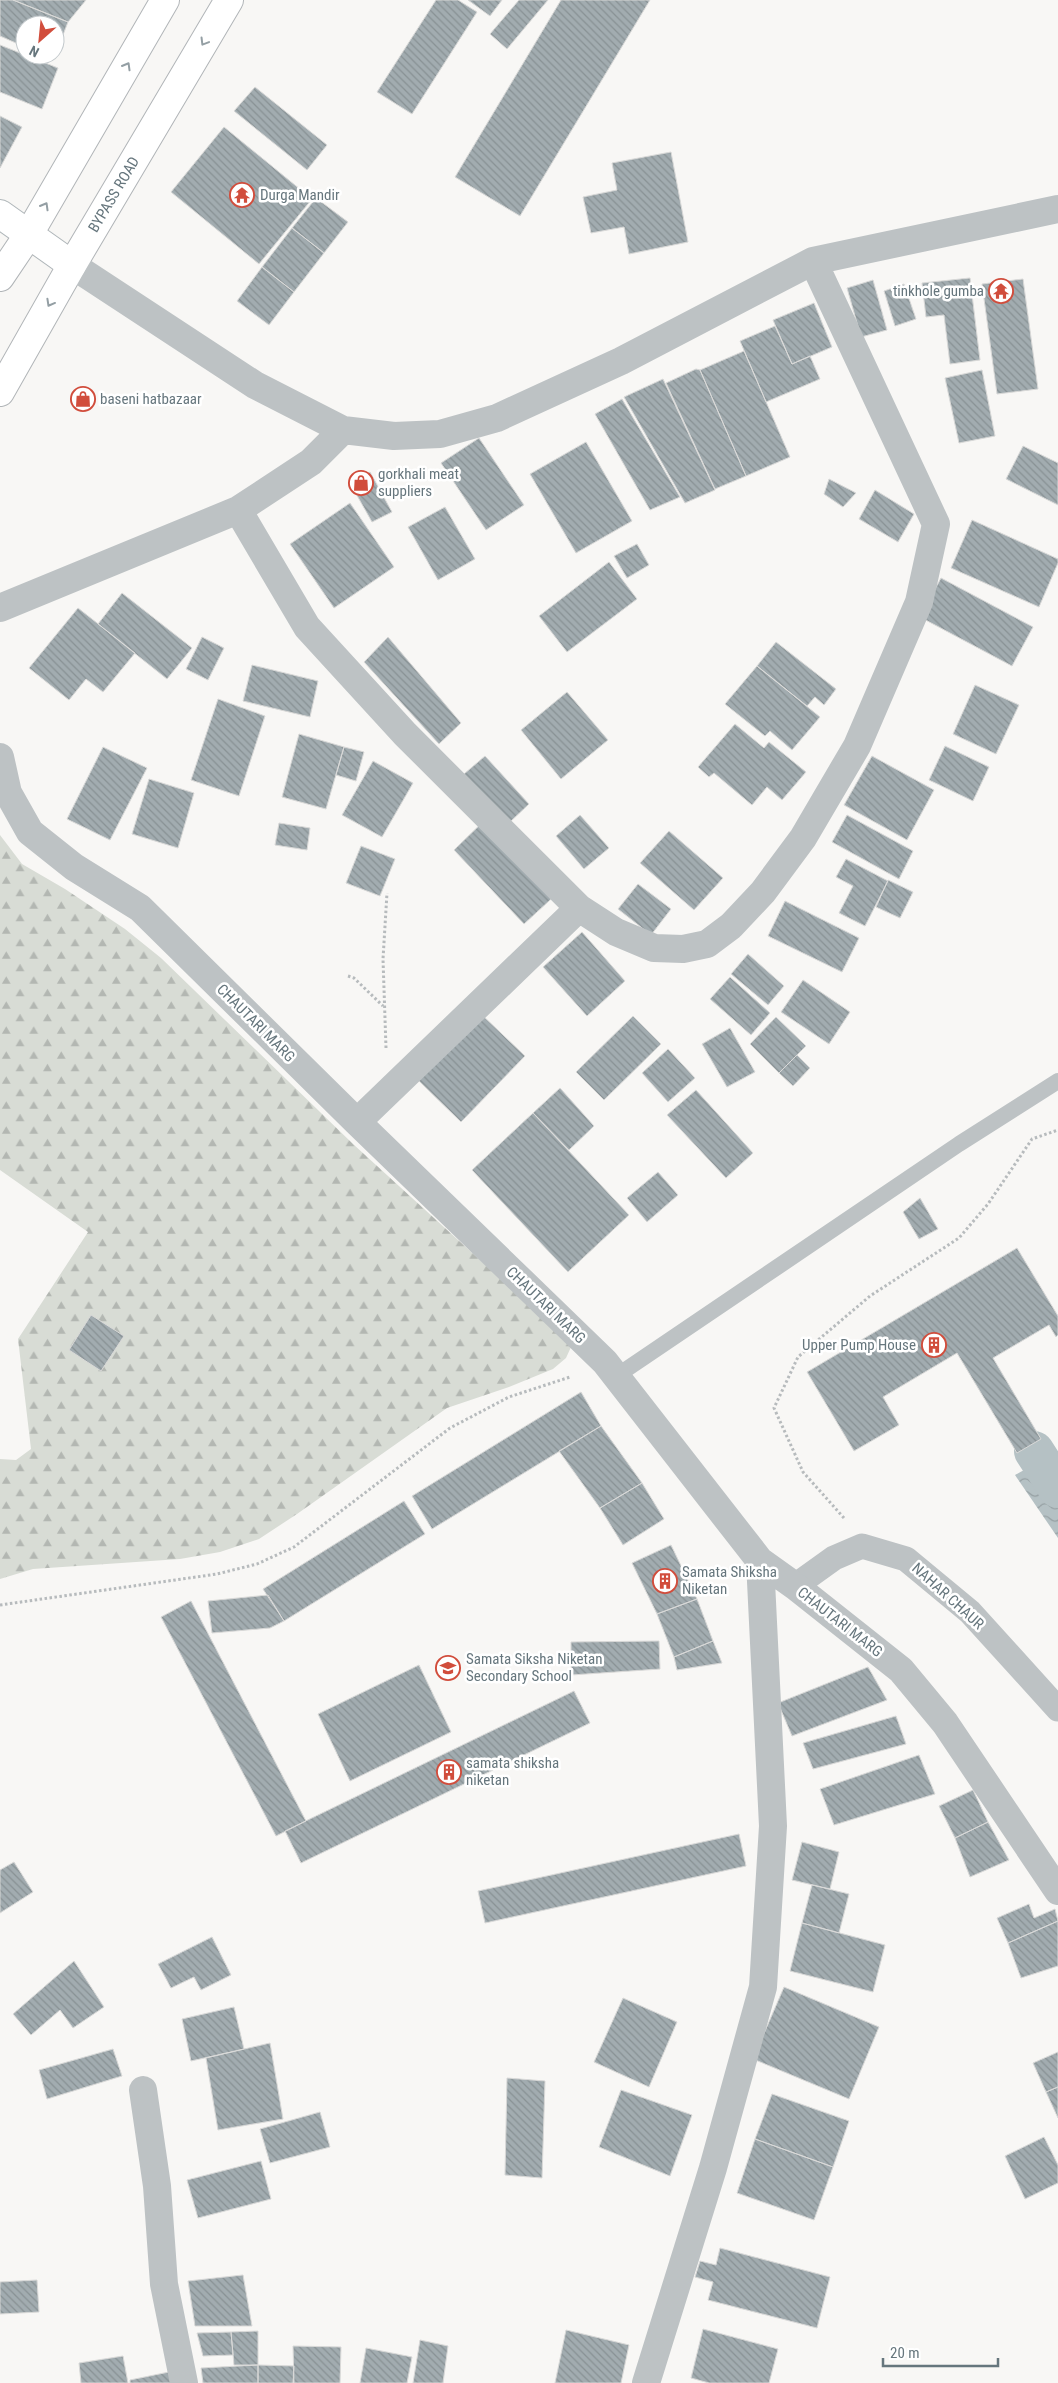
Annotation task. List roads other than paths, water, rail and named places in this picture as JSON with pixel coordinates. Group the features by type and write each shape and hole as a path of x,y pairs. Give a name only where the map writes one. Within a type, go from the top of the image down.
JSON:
{"main road":[{"path":"0,277 29,234 165,0"},
{"name":"BYPASS ROAD","path":"0,392 72,265 229,0"},
{"path":"0,214 72,265"}],"street":[{"path":"72,265 255,385 344,430 394,436 440,434 497,418 621,361 813,261 1058,209"},
{"path":"238,510 307,627 405,734 579,908 616,932 654,948 683,949 707,944 731,926 763,892 803,838 852,755 918,602 936,524 813,261"},
{"path":"0,608 238,510 310,462 344,430"},
{"name":"CHAUTARI MARG","path":"0,757 8,793 30,832 74,866 140,908 610,1370 760,1561 804,1580 901,1670 945,1723 1058,1891"},
{"path":"356,1122 579,908"},
{"name":"NAHAR CHAUR","path":"804,1580 849,1550 862,1546 906,1559 970,1612 1058,1709"},
{"path":"646,2383 712,2168 763,1987 773,1826 760,1561"},
{"path":"143,2090 157,2186 164,2284 184,2383"}],"lane":[{"path":"610,1370 1058,1081"}],"water":[{"path":"1058,1451 1058,1538 1015,1475"}],"waterway":[{"path":"1034,1451 1058,1488"}],"place":[{"name":"Durga Mandir","path":"242,195"},
{"name":"tinkhole gumba","path":"1001,291"},
{"name":"baseni hatbazaar","path":"83,399"},
{"name":"gorkhali meat suppliers","path":"361,483"},
{"name":"Upper Pump House","path":"934,1345"},
{"name":"Samata Shiksha Niketan","path":"665,1581"},
{"name":"Samata Siksha Niketan Secondary School","path":"448,1668"},
{"name":"samata shiksha niketan","path":"449,1772"}]}
